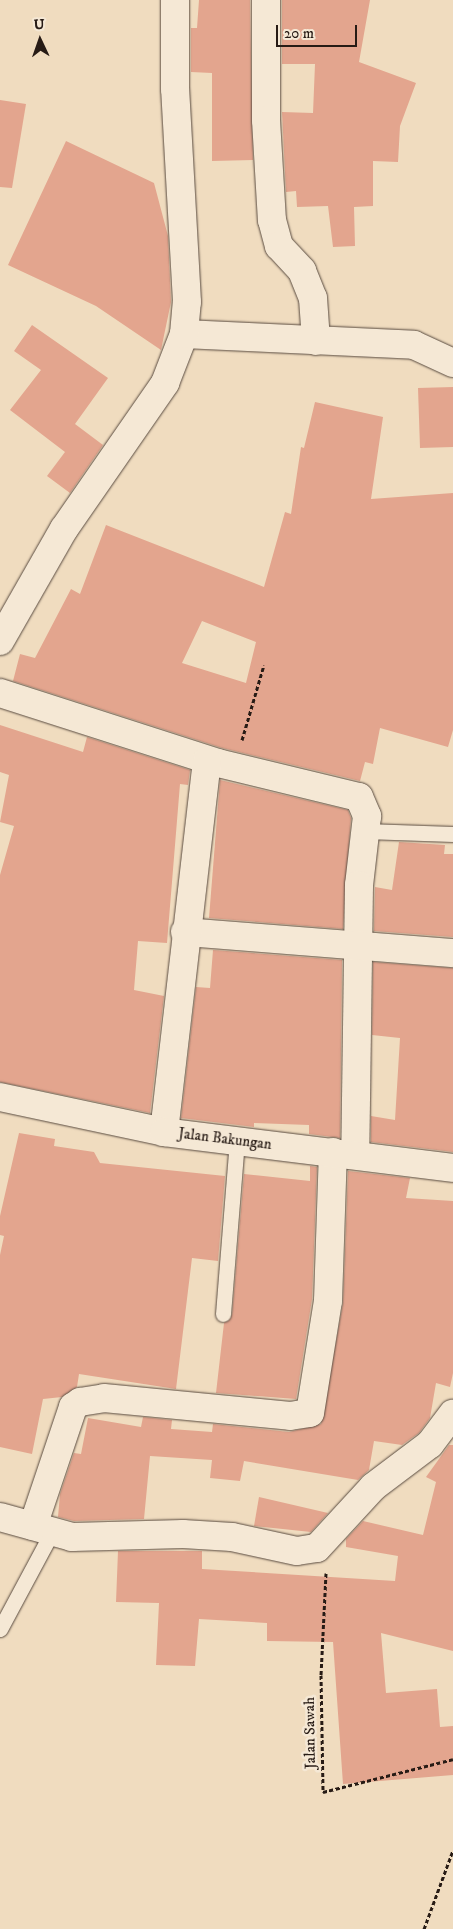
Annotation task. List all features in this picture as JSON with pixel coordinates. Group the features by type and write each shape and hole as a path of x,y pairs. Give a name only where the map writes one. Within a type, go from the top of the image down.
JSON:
{"street":[{"path":"0,641 64,529 165,382 184,334 187,284 175,89 175,0"},
{"path":"266,0 266,120 272,220 279,246 302,271 313,298 316,340"},
{"path":"184,334 414,345 453,363"},
{"path":"0,693 207,760 354,793 367,816 344,1154 328,1301 310,1413 290,1416 104,1398 80,1402 73,1407 42,1530"},
{"path":"164,1132 185,932 207,760"},
{"path":"185,932 357,942 453,953"},
{"name":"Jalan Bakungan","path":"0,1097 164,1132 453,1168"},
{"path":"0,1517 42,1530 232,1537 298,1551 317,1548 373,1487 430,1444 453,1414"}],"lane":[{"path":"365,831 453,834"},
{"path":"223,1314 237,1141"},
{"path":"0,1629 42,1530"}],"path":[{"path":"234,767 264,665"},
{"name":"Jalan Sawah","path":"328,1538 320,1675 323,1792 453,1759"},
{"path":"424,1929 453,1850"}],"building":[{"path":"199,0 250,0 253,160 212,161 212,73 191,72 191,28 197,28"},
{"path":"282,0 370,0 359,62 416,83 400,126 398,162 373,161 373,206 354,207 355,246 333,247 328,206 297,207 296,191 286,192 282,112 313,113 315,64 282,64"},
{"path":"0,100 26,104 12,188 0,187"},
{"path":"66,141 154,183 168,236 171,302 161,350 96,306 8,265"},
{"path":"32,325 108,378 75,424 103,445 70,493 47,476 65,452 10,410 41,370 14,351"},
{"path":"453,387 453,447 420,448 418,388"},
{"path":"315,402 383,417 371,499 453,493 453,730 448,747 380,728 373,764 365,762 360,781 222,748 13,681 20,654 35,658 71,589 80,594 106,525 264,587 285,512 291,514 301,447 304,448","holes":["202,621 256,642 246,683 182,663"]},
{"path":"0,725 83,752 87,737 190,770 188,785 180,784 167,943 138,941 134,990 164,996 150,1113 0,1082 0,875 14,826 0,822 9,775 0,772"},
{"path":"220,780 348,810 351,818 343,929 209,918"},
{"path":"399,842 445,845 444,854 453,854 453,937 374,931 375,887 392,890"},
{"path":"213,950 342,960 340,1138 309,1134 309,1125 254,1123 254,1127 181,1118 196,987 210,988"},
{"path":"373,962 453,968 453,1152 371,1142 371,1116 395,1120 400,1038 372,1035"},
{"path":"19,1133 55,1139 54,1146 94,1152 100,1163 225,1176 218,1261 192,1258 176,1389 79,1374 77,1387 62,1397 43,1399 32,1454 0,1447 0,1255 4,1236 0,1235 0,1216"},
{"path":"310,1166 317,1167 312,1299 296,1399 216,1393 224,1323 232,1315 244,1174 310,1181"},
{"path":"348,1171 410,1178 406,1198 453,1201 453,1373 450,1387 436,1383 430,1418 419,1433 402,1445 374,1441 369,1470 358,1480 244,1461 240,1481 210,1478 212,1460 150,1456 144,1519 74,1521 58,1517 60,1494 74,1453 81,1454 88,1418 141,1427 143,1417 172,1420 171,1429 212,1432 213,1424 289,1432 321,1424 343,1303"},
{"path":"449,1445 453,1445 453,1651 381,1633 386,1693 437,1689 440,1727 453,1726 453,1775 343,1784 333,1642 267,1641 267,1623 199,1619 195,1666 156,1665 159,1603 116,1602 118,1551 202,1551 202,1569 395,1581 398,1556 346,1547 346,1539 363,1521 423,1535 436,1482 426,1477"},
{"path":"259,1497 328,1513 311,1532 254,1526"}]}
